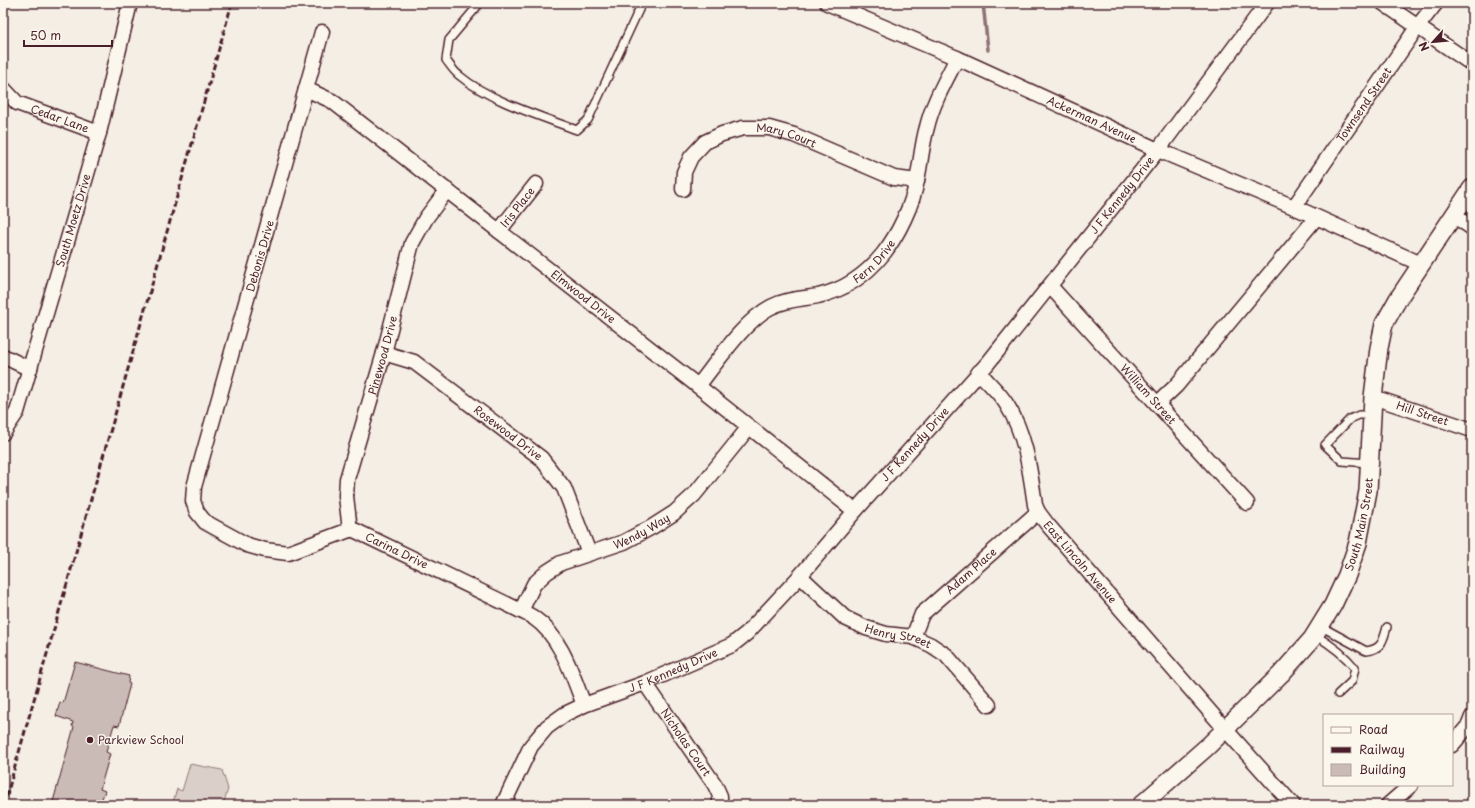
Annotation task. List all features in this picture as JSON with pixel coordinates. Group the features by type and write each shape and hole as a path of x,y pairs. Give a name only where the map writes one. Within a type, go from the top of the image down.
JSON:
{"street":[{"name":"South Moetz Drive","path":"3,433 17,412 30,369 99,133 130,3"},
{"name":"Ackerman Avenue","path":"827,3 957,58 1158,150 1294,207 1421,264"},
{"name":"J F Kennedy Drive","path":"503,805 532,746 546,727 565,714 584,705 645,683 732,645 748,633 979,372 1050,286 1158,150 1267,3"},
{"path":"1383,3 1472,64"},
{"name":"Townsend Street","path":"1294,207 1418,26 1436,3"},
{"name":"Debonis Drive","path":"322,32 196,480 193,501 197,512 205,522 247,545 265,550 288,554 350,530"},
{"name":"Fern Drive","path":"698,386 756,316 772,307 790,300 819,296 839,290 855,281 883,254 897,232 909,206 917,181 922,149 932,108 957,58"},
{"name":"Cedar Lane","path":"3,88 17,103 99,133"},
{"name":"Elmwood Drive","path":"306,89 332,101 698,386 855,511"},
{"name":"Mary Court","path":"683,189 684,172 687,164 691,157 705,142 722,134 750,128 769,128 794,135 894,178 917,181"},
{"name":"Iris Place","path":"499,231 536,184"},
{"name":"South Main Street","path":"1141,805 1208,746 1281,674 1317,630 1333,605 1347,575 1358,543 1368,491 1372,397 1384,324 1398,299 1472,188"},
{"name":"Pinewood Drive","path":"350,530 346,496 346,479 384,353 412,243 426,218 447,190"},
{"path":"1454,215 1472,228"},
{"path":"1157,404 1176,386 1316,218"},
{"name":"William Street","path":"1050,286 1247,503"},
{"name":"Rosewood Drive","path":"384,353 414,362 541,458 564,488 589,553"},
{"path":"3,356 30,369"},
{"name":"East Lincoln Avenue","path":"979,372 1006,404 1017,422 1023,441 1035,505 1038,512 1225,729 1293,805"},
{"name":"Hill Street","path":"1372,397 1472,430"},
{"name":"Wendy Way","path":"521,610 534,584 561,562 624,542 674,513 694,495 749,427"},
{"name":"Adam Place","path":"913,637 922,614 1038,512"},
{"name":"Carina Drive","path":"350,530 352,529 521,610 535,619 546,629 568,662 584,705"},
{"name":"Henry Street","path":"800,576 845,618 866,628 886,634 913,637 931,645 946,655 989,705"},
{"name":"Nicholas Court","path":"645,683 716,785 720,796 720,805"},
{"path":"1453,744 1469,725 1472,717"},
{"path":"1388,805 1410,786"}],"lane":[{"path":"480,3 449,40 446,60 459,76 481,90 515,107 577,130 588,120 642,3"},
{"path":"1369,463 1342,461 1325,445 1350,419 1359,415 1372,415"},
{"path":"1317,630 1366,651 1373,650 1382,643 1387,627"},
{"path":"1317,630 1349,661 1354,668 1352,682 1338,694"}],"shaded area":[{"path":"190,764 222,770 228,789 223,805 172,805 177,789 182,791"}],"building":[{"name":"Parkview School","path":"75,662 129,676 128,683 130,684 119,726 114,725 106,752 110,754 100,789 105,791 101,801 97,800 96,805 52,805 74,727 72,726 73,722 56,716 60,702 63,703"}],"waterway":[{"path":"983,3 988,50"}],"railway":[{"path":"4,805 232,3"}],"place":[{"name":"Parkview School","path":"90,740"}]}
